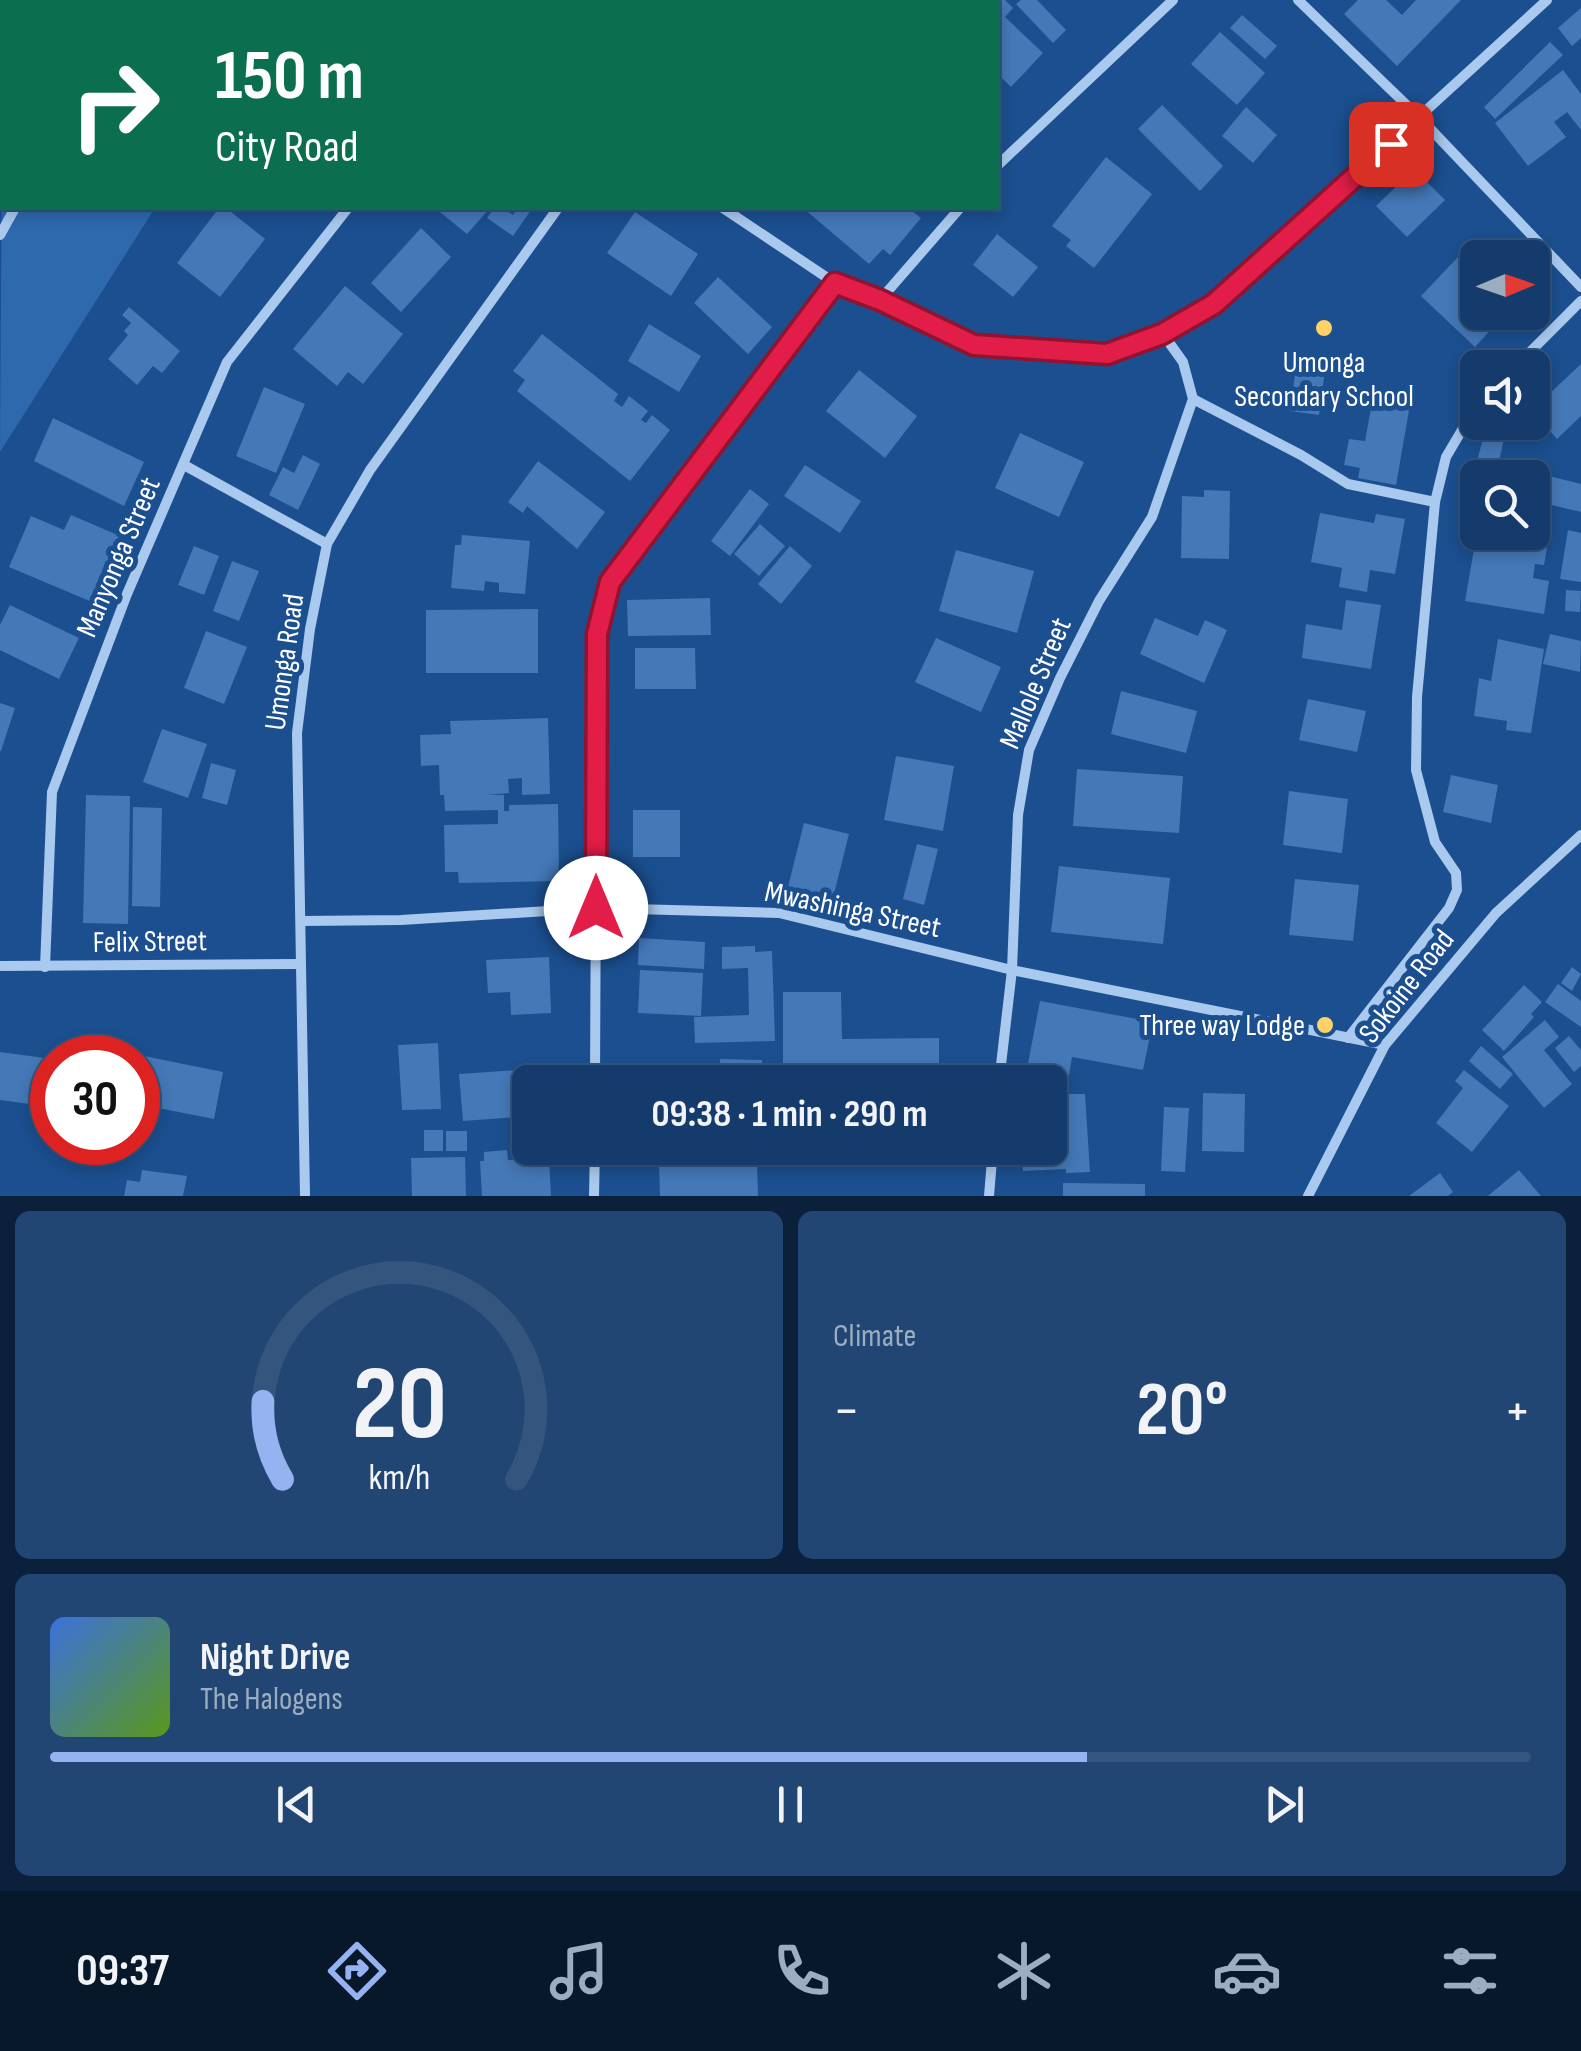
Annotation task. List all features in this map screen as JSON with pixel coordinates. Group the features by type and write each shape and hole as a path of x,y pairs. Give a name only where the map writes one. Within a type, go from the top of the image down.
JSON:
{"street":[{"path":"1000,163 1173,0"},
{"path":"1298,0 1420,118 1581,286"},
{"path":"727,210 835,283 974,345 1107,354 1162,334 1214,304 1547,0"},
{"path":"0,236 14,210"},
{"name":"Manyonga Street","path":"45,967 52,792 128,594 227,362 346,210"},
{"name":"Umonga Road","path":"305,1196 297,733 310,628 327,544 370,470 557,210"},
{"path":"880,300 958,210"},
{"path":"595,1065 597,634 610,582 835,283"},
{"path":"1532,350 1581,301"},
{"path":"1162,334 1183,362 1193,399 1300,454 1348,484 1435,502"},
{"name":"Mallole Street","path":"1001,1065 1012,970 1018,815 1029,750 1099,601 1152,517 1193,399"},
{"path":"1348,1038 1449,908 1456,890 1456,874 1435,842 1416,770 1417,697 1435,502 1446,456 1460,433"},
{"path":"184,465 327,544"},
{"name":"Sokoine Road","path":"1308,1196 1386,1045 1496,913 1581,836"},
{"name":"Mwashinga Street","path":"302,921 401,920 596,908 779,913 1012,970 1386,1045"},
{"name":"Felix Street","path":"0,966 300,964"},
{"path":"594,1165 594,1196"},
{"path":"989,1196 992,1165"}],"shaded area":[{"path":"2,210 154,210 0,452"}],"building":[{"path":"1000,0 1013,8 1005,17 1043,53 1011,87 1000,76"},
{"path":"1037,0 1066,30 1053,43 1016,4"},
{"path":"1358,0 1386,0 1402,15 1416,0 1461,0 1397,66 1344,14"},
{"path":"1581,8 1581,38 1572,46 1558,28"},
{"path":"1242,15 1277,46 1265,59 1230,28"},
{"path":"1220,32 1265,73 1237,105 1191,64"},
{"path":"1550,42 1563,55 1495,119 1484,107"},
{"path":"1563,70 1581,94 1581,130 1567,112 1554,122 1566,137 1528,166 1495,123"},
{"path":"1162,105 1223,166 1200,191 1138,129"},
{"path":"1246,107 1277,135 1253,163 1222,136"},
{"path":"1106,157 1152,194 1094,268 1066,246 1071,240 1052,226"},
{"path":"1414,169 1445,200 1407,237 1376,206"},
{"path":"217,210 229,210 265,239 220,297 177,263"},
{"path":"437,210 488,210 467,234"},
{"path":"493,210 506,210 513,215 516,210 531,210 513,236 487,218"},
{"path":"805,210 911,210 921,218 890,255 883,249 869,264"},
{"path":"635,212 698,254 671,296 607,253"},
{"path":"421,228 451,257 401,312 371,283"},
{"path":"997,234 1038,267 1013,297 973,265"},
{"path":"1459,256 1460,330 1491,330 1475,347 1421,296"},
{"path":"718,277 772,327 748,354 694,303"},
{"path":"345,286 403,334 363,384 348,372 337,386 293,349"},
{"path":"129,307 180,351 162,373 153,366 137,385 108,359 128,335 124,331 131,323 122,315"},
{"path":"649,324 701,356 679,392 628,361"},
{"path":"542,334 618,394 614,401 622,407 629,396 648,411 641,420 646,423 652,415 670,430 630,481 517,391 525,380 513,371"},
{"path":"1298,352 1327,356 1319,415 1290,411"},
{"path":"1581,364 1581,416 1557,439 1550,431 1550,393"},
{"path":"859,370 917,416 885,458 826,411"},
{"path":"264,387 305,404 276,473 236,456"},
{"path":"1374,392 1411,399 1396,485 1358,478 1360,468 1344,465 1349,439 1365,441"},
{"path":"53,418 144,462 124,506 34,461"},
{"path":"1020,433 1084,462 1059,517 995,488"},
{"path":"1482,440 1504,440 1499,460 1478,460"},
{"path":"303,455 320,464 298,510 269,495 283,467 294,473"},
{"path":"538,461 605,512 577,549 527,506 523,513 508,502"},
{"path":"805,465 861,501 840,533 784,496"},
{"path":"1550,476 1581,484 1581,512 1550,505"},
{"path":"750,489 769,504 730,556 711,541"},
{"path":"1204,490 1230,491 1229,559 1181,558 1182,496 1204,497"},
{"path":"1320,513 1374,523 1376,514 1405,519 1395,574 1370,570 1367,592 1339,587 1342,568 1311,562"},
{"path":"71,515 120,536 92,602 9,567 31,516 64,530"},
{"path":"760,524 785,546 759,576 734,554"},
{"path":"1568,530 1581,533 1581,582 1560,579"},
{"path":"462,535 530,541 525,594 499,592 499,583 485,581 484,591 451,588 455,545 461,545"},
{"path":"194,546 219,556 204,595 178,585"},
{"path":"790,546 812,566 781,604 758,584"},
{"path":"956,550 1034,571 1017,633 939,611"},
{"path":"1474,550 1547,550 1544,565 1535,564 1533,578 1549,581 1544,614 1465,601"},
{"path":"232,561 259,571 239,621 213,611"},
{"path":"1566,590 1581,591 1580,612 1565,611"},
{"path":"710,598 711,635 628,636 627,600"},
{"path":"1346,600 1381,605 1371,669 1302,658 1306,624 1342,630"},
{"path":"10,605 79,638 59,679 0,650 0,625"},
{"path":"538,609 538,673 426,673 426,610"},
{"path":"1155,618 1198,636 1205,620 1227,630 1204,683 1140,654"},
{"path":"206,631 247,647 224,704 184,688"},
{"path":"1550,634 1581,641 1580,672 1543,664"},
{"path":"936,638 1001,667 981,712 915,682"},
{"path":"1498,639 1544,649 1531,733 1506,730 1507,721 1474,716 1479,678 1491,681"},
{"path":"635,648 695,648 696,689 635,689"},
{"path":"1121,691 1197,711 1186,753 1111,734"},
{"path":"1308,699 1366,711 1357,752 1299,740"},
{"path":"0,703 15,708 1,751 0,751"},
{"path":"548,718 550,794 522,795 522,778 508,779 509,793 487,795 504,795 504,811 509,811 509,805 558,804 559,881 459,883 458,872 445,872 444,825 498,824 498,810 445,811 439,765 421,766 420,735 451,734 450,721"},
{"path":"162,729 207,744 188,798 143,782"},
{"path":"896,756 954,766 943,831 884,820"},
{"path":"211,763 236,770 227,805 202,798"},
{"path":"1077,769 1183,776 1179,833 1073,826"},
{"path":"1451,775 1498,785 1491,823 1443,812"},
{"path":"1289,791 1348,799 1342,853 1283,845"},
{"path":"86,795 130,796 128,924 83,923"},
{"path":"133,807 162,808 160,907 132,906"},
{"path":"633,810 680,810 680,857 633,857"},
{"path":"804,823 849,834 833,898 788,887"},
{"path":"917,844 938,849 924,905 903,899"},
{"path":"1059,866 1170,878 1163,944 1051,932"},
{"path":"1295,879 1359,885 1353,941 1289,935"},
{"path":"639,938 705,942 704,969 638,965"},
{"path":"755,946 755,952 772,951 775,1041 695,1043 694,1017 749,1015 748,968 722,969 722,947"},
{"path":"549,957 551,1013 511,1015 510,992 488,993 486,960"},
{"path":"1572,967 1581,974 1572,991 1561,983"},
{"path":"640,970 703,973 701,1016 638,1013"},
{"path":"1558,984 1581,1001 1581,1027 1545,1002"},
{"path":"1524,985 1542,1002 1504,1051 1482,1030"},
{"path":"783,992 841,992 842,1039 939,1038 939,1065 783,1065"},
{"path":"1040,1001 1153,1022 1143,1070 1072,1057 1067,1087 1067,1065 1028,1065"},
{"path":"1545,1020 1559,1037 1544,1050 1572,1084 1544,1108 1502,1057"},
{"path":"1569,1036 1581,1050 1581,1066 1574,1072 1555,1048"},
{"path":"438,1043 441,1109 402,1110 398,1045"},
{"path":"1481,1046 1513,1074 1500,1089 1469,1061"},
{"path":"0,1052 30,1056 30,1104 0,1100"},
{"path":"160,1059 223,1072 214,1119 160,1108"},
{"path":"720,1059 762,1060 762,1065 720,1065"},
{"path":"512,1070 512,1117 463,1121 459,1074"},
{"path":"1464,1070 1509,1106 1472,1152 1436,1123 1463,1088 1455,1081"},
{"path":"1203,1093 1245,1094 1244,1152 1202,1151"},
{"path":"1067,1094 1085,1094 1090,1172 1023,1171 1023,1165 1067,1165"},
{"path":"1164,1107 1189,1108 1185,1172 1161,1171"},
{"path":"424,1130 443,1130 443,1151 424,1151"},
{"path":"446,1131 467,1131 467,1151 446,1151"},
{"path":"507,1150 512,1165 549,1165 551,1196 482,1196 480,1161 484,1161 484,1152"},
{"path":"465,1157 466,1196 412,1196 411,1158"},
{"path":"659,1165 757,1165 758,1196 660,1196"},
{"path":"142,1170 187,1176 183,1196 124,1196 127,1180 140,1182"},
{"path":"1519,1170 1541,1196 1488,1196"},
{"path":"1440,1173 1453,1192 1448,1196 1409,1196"},
{"path":"1063,1183 1145,1184 1145,1196 1063,1196"}],"place":[{"name":"Umonga Secondary School","path":"1324,328"},
{"name":"Three way Lodge","path":"1325,1025"}],"route":[{"path":"596,908 597,634 610,582 835,283 974,345 1107,354 1162,334 1214,304 1391,144"}]}
